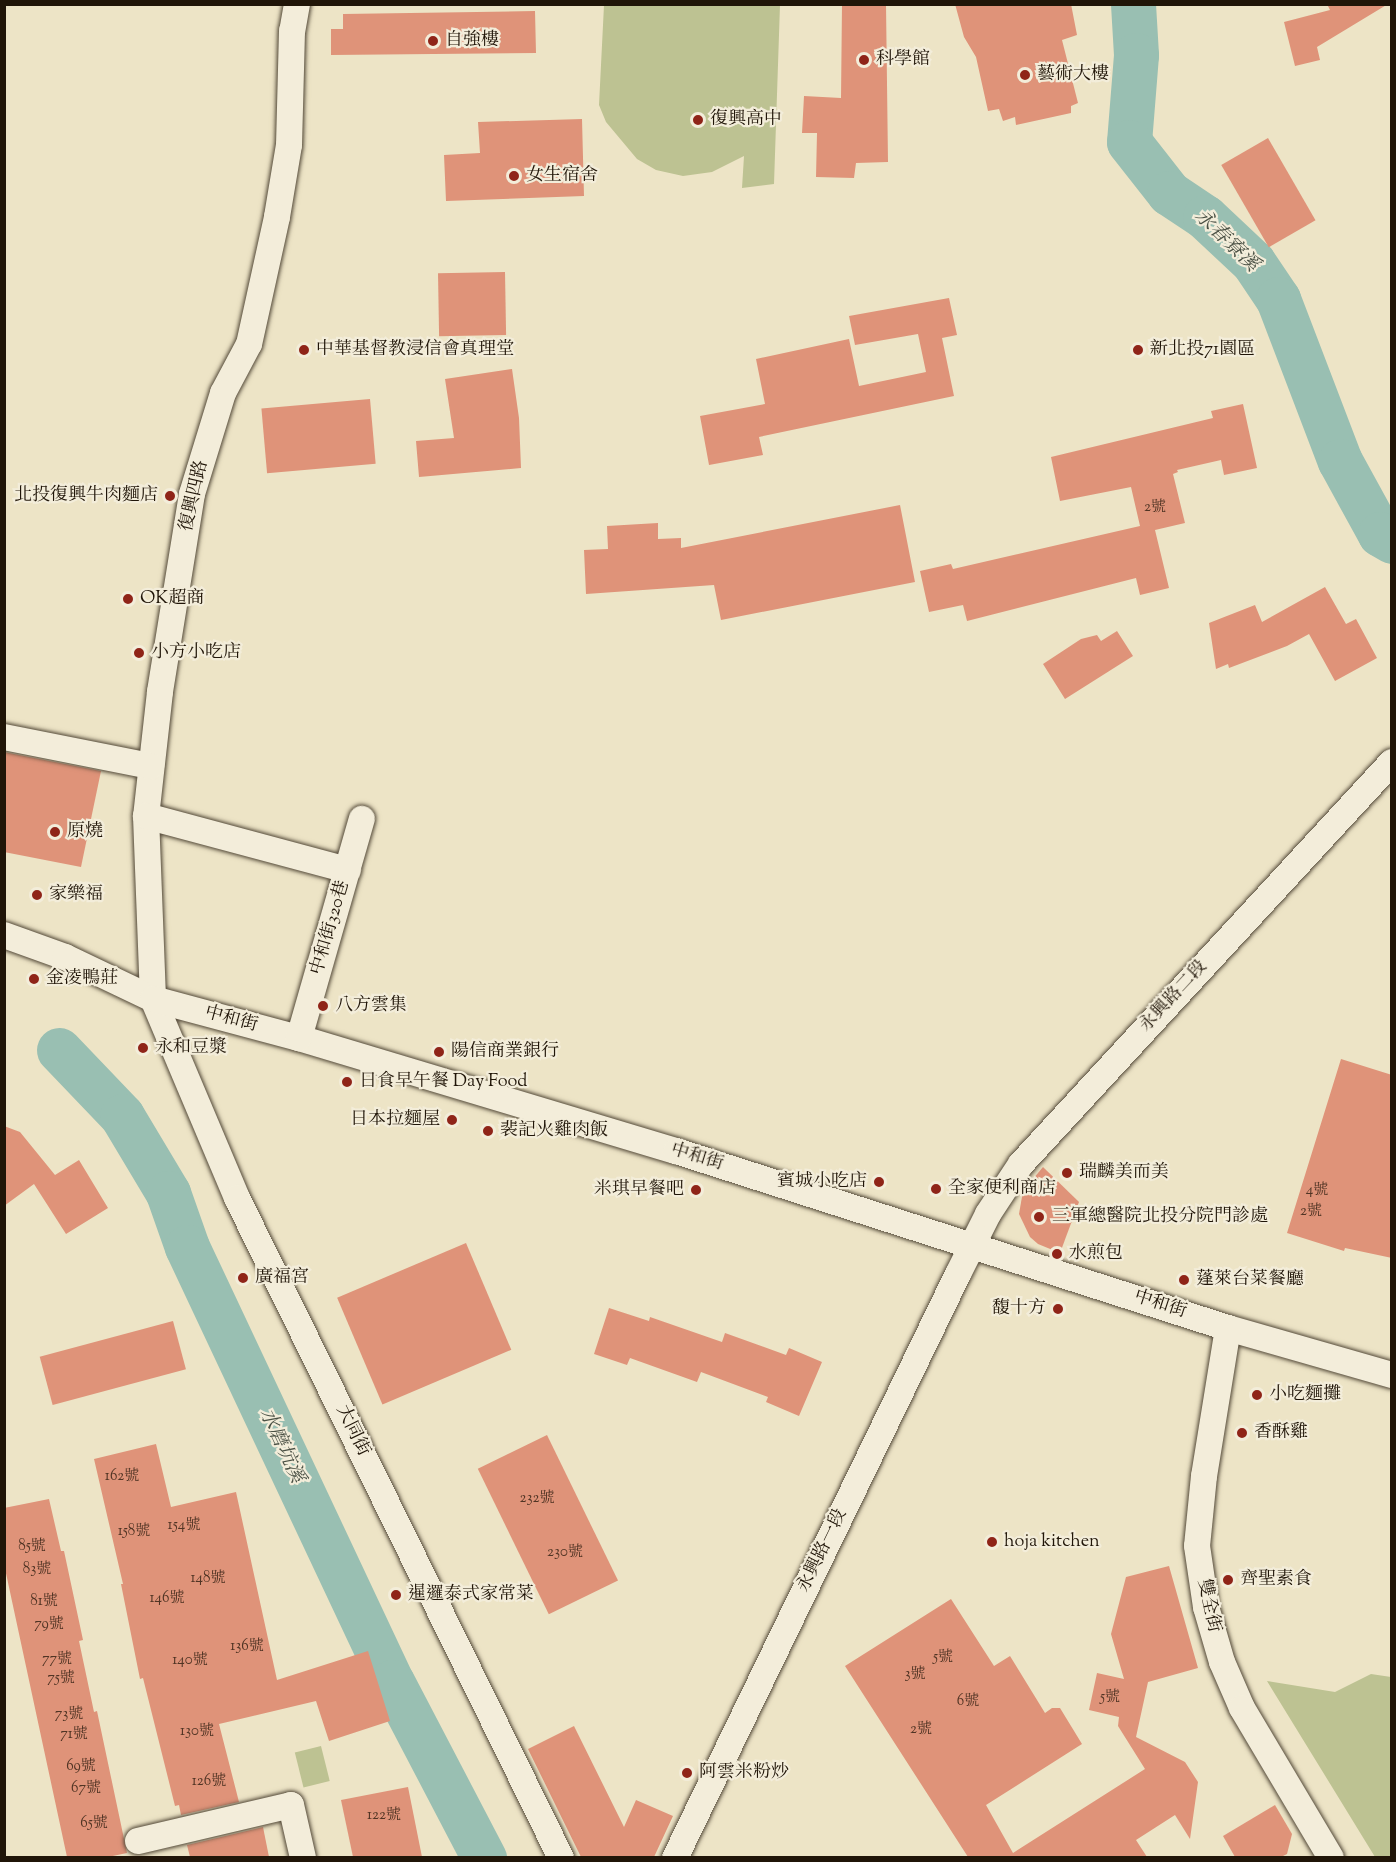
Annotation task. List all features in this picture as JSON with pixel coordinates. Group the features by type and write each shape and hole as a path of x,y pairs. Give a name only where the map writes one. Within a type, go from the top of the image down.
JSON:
{"street":[{"name":"復興四路","path":"153,999 146,816 151,766 192,494 223,393 249,344 277,217 290,145 292,31 297,4"},
{"path":"4,737 151,766"},
{"name":"永興路二段","path":"973,1245 988,1214 1021,1164 1392,762"},
{"path":"146,816 348,870"},
{"name":"中和街320巷","path":"299,1038 362,819"},
{"name":"中和街","path":"4,935 65,957 153,999 299,1038 676,1151 1228,1328 1392,1375"},
{"name":"大同街","path":"153,999 237,1198 561,1857"},
{"name":"永興路一段","path":"675,1857 973,1245"},
{"name":"雙全街","path":"1228,1328 1204,1476 1197,1546 1206,1607 1222,1662 1242,1708 1331,1857"},
{"path":"138,1841 291,1804 303,1857"}],"green space":[{"path":"604,5 780,5 774,184 742,188 744,156 712,172 683,176 656,170 637,159 606,122 599,105"},
{"path":"1371,1674 1391,1677 1391,1857 1375,1857 1267,1681 1335,1692"},
{"path":"321,1746 330,1781 304,1787 295,1753"}],"building":[{"name":"科學館","path":"842,4 886,4 888,162 856,163 854,178 816,177 817,133 802,133 804,96 841,98"},
{"name":"藝術大樓","path":"955,4 1071,4 1077,35 1062,40 1078,103 1071,106 1071,113 1016,125 1015,117 1003,121 999,109 988,111 976,57 964,37"},
{"path":"1327,4 1388,4 1317,47 1320,60 1295,66 1284,22 1330,10"},
{"name":"自強樓","path":"535,11 536,53 331,55 331,29 343,29 343,14"},
{"name":"女生宿舍","path":"582,119 584,196 446,201 444,155 480,153 478,122"},
{"path":"1268,138 1316,220 1269,247 1221,165"},
{"path":"505,272 506,335 439,336 438,273"},
{"path":"949,298 957,335 942,338 954,396 759,437 763,455 709,465 700,416 765,404 756,359 849,339 859,386 926,372 918,334 855,345 849,316"},
{"path":"512,369 519,418 521,468 419,477 416,441 454,438 445,379"},
{"path":"370,399 376,464 267,473 261,408"},
{"path":"1243,404 1257,468 1224,475 1221,460 1177,470 1178,472 1173,474 1185,523 1155,530 1169,588 1140,595 1136,578 967,621 963,605 929,612 920,571 951,564 953,569 1140,526 1131,487 1060,501 1051,457 1213,418 1211,411"},
{"path":"900,505 915,582 721,620 714,585 586,594 584,550 608,549 607,526 658,523 658,539 681,538 681,548"},
{"path":"1325,587 1346,624 1356,619 1377,658 1335,681 1309,634 1287,646 1229,668 1228,664 1216,669 1209,623 1255,605 1262,622"},
{"path":"1117,631 1133,656 1065,699 1043,664 1081,639 1097,635 1101,641"},
{"path":"4,752 101,771 81,867 4,852"},
{"path":"1341,1059 1392,1075 1392,1258 1345,1248 1344,1251 1287,1233"},
{"path":"4,1126 20,1132 55,1175 79,1160 108,1208 66,1234 34,1184 4,1206"},
{"name":"三軍總醫院北投分院門診處","path":"1043,1167 1079,1202 1060,1253 1038,1244 1030,1237 1019,1214 1023,1191"},
{"path":"466,1243 511,1350 382,1404 337,1298"},
{"path":"609,1308 649,1321 650,1317 722,1342 725,1333 786,1355 789,1348 822,1362 799,1416 766,1402 768,1397 701,1372 697,1382 630,1358 627,1365 594,1354"},
{"path":"173,1321 186,1369 53,1405 40,1357"},
{"path":"547,1435 618,1581 549,1614 478,1469"},
{"path":"156,1444 171,1507 236,1492 277,1680 368,1651 390,1721 329,1741 316,1701 219,1724 239,1802 181,1815 179,1805 175,1806 143,1678 140,1679 121,1584 123,1584 94,1459"},
{"path":"49,1499 61,1551 64,1551 83,1640 79,1641 94,1712 97,1711 127,1853 108,1857 67,1857 4,1564 4,1508"},
{"path":"1169,1566 1198,1668 1148,1682 1136,1737 1185,1762 1198,1782 1190,1839 1175,1815 1136,1840 1147,1857 968,1857 845,1666 951,1599 994,1666 1010,1656 1045,1713 1052,1708 1060,1708 1082,1744 986,1805 1013,1853 1145,1769 1118,1726 1119,1717 1089,1710 1097,1673 1124,1679 1111,1634 1126,1577"},
{"path":"574,1726 624,1827 636,1800 673,1816 654,1857 581,1857 528,1749"},
{"path":"408,1787 422,1857 353,1857 341,1800"},
{"path":"1275,1805 1292,1834 1287,1854 1281,1857 1235,1857 1223,1836"},
{"path":"263,1827 269,1857 190,1857 187,1845"}],"waterway":[{"name":"永春寮溪","path":"1133,4 1136,55 1129,142 1169,193 1205,217 1253,262 1278,299 1340,461 1380,534 1392,541"},
{"name":"水磨坑溪","path":"59,1050 122,1116 168,1193 187,1247 392,1682 484,1858"}],"place":[{"name":"自強樓","path":"433,41"},
{"name":"科學館","path":"864,60"},
{"name":"藝術大樓","path":"1025,75"},
{"name":"復興高中","path":"698,120"},
{"name":"女生宿舍","path":"514,176"},
{"name":"中華基督教浸信會真理堂","path":"304,350"},
{"name":"新北投71園區","path":"1138,350"},
{"name":"北投復興牛肉麵店","path":"170,496"},
{"name":"OK超商","path":"128,599"},
{"name":"小方小吃店","path":"139,653"},
{"name":"原燒","path":"55,832"},
{"name":"家樂福","path":"37,895"},
{"name":"金凌鴨莊","path":"34,979"},
{"name":"八方雲集","path":"323,1006"},
{"name":"永和豆漿","path":"143,1048"},
{"name":"陽信商業銀行","path":"439,1052"},
{"name":"日食早午餐 Day Food","path":"347,1082"},
{"name":"日本拉麵屋","path":"452,1120"},
{"name":"裴記火雞肉飯","path":"488,1131"},
{"name":"瑞麟美而美","path":"1067,1173"},
{"name":"賓城小吃店","path":"879,1182"},
{"name":"全家便利商店","path":"936,1189"},
{"name":"米琪早餐吧","path":"696,1190"},
{"name":"三軍總醫院北投分院門診處","path":"1039,1217"},
{"name":"水煎包","path":"1057,1254"},
{"name":"廣福宮","path":"243,1278"},
{"name":"蓬萊台菜餐廳","path":"1184,1280"},
{"name":"馥十方","path":"1058,1309"},
{"name":"小吃麵攤","path":"1257,1395"},
{"name":"香酥雞","path":"1242,1433"},
{"name":"hoja kitchen","path":"992,1542"},
{"name":"齊聖素食","path":"1228,1580"},
{"name":"暹邏泰式家常菜","path":"396,1595"},
{"name":"阿雲米粉炒","path":"687,1773"}]}
